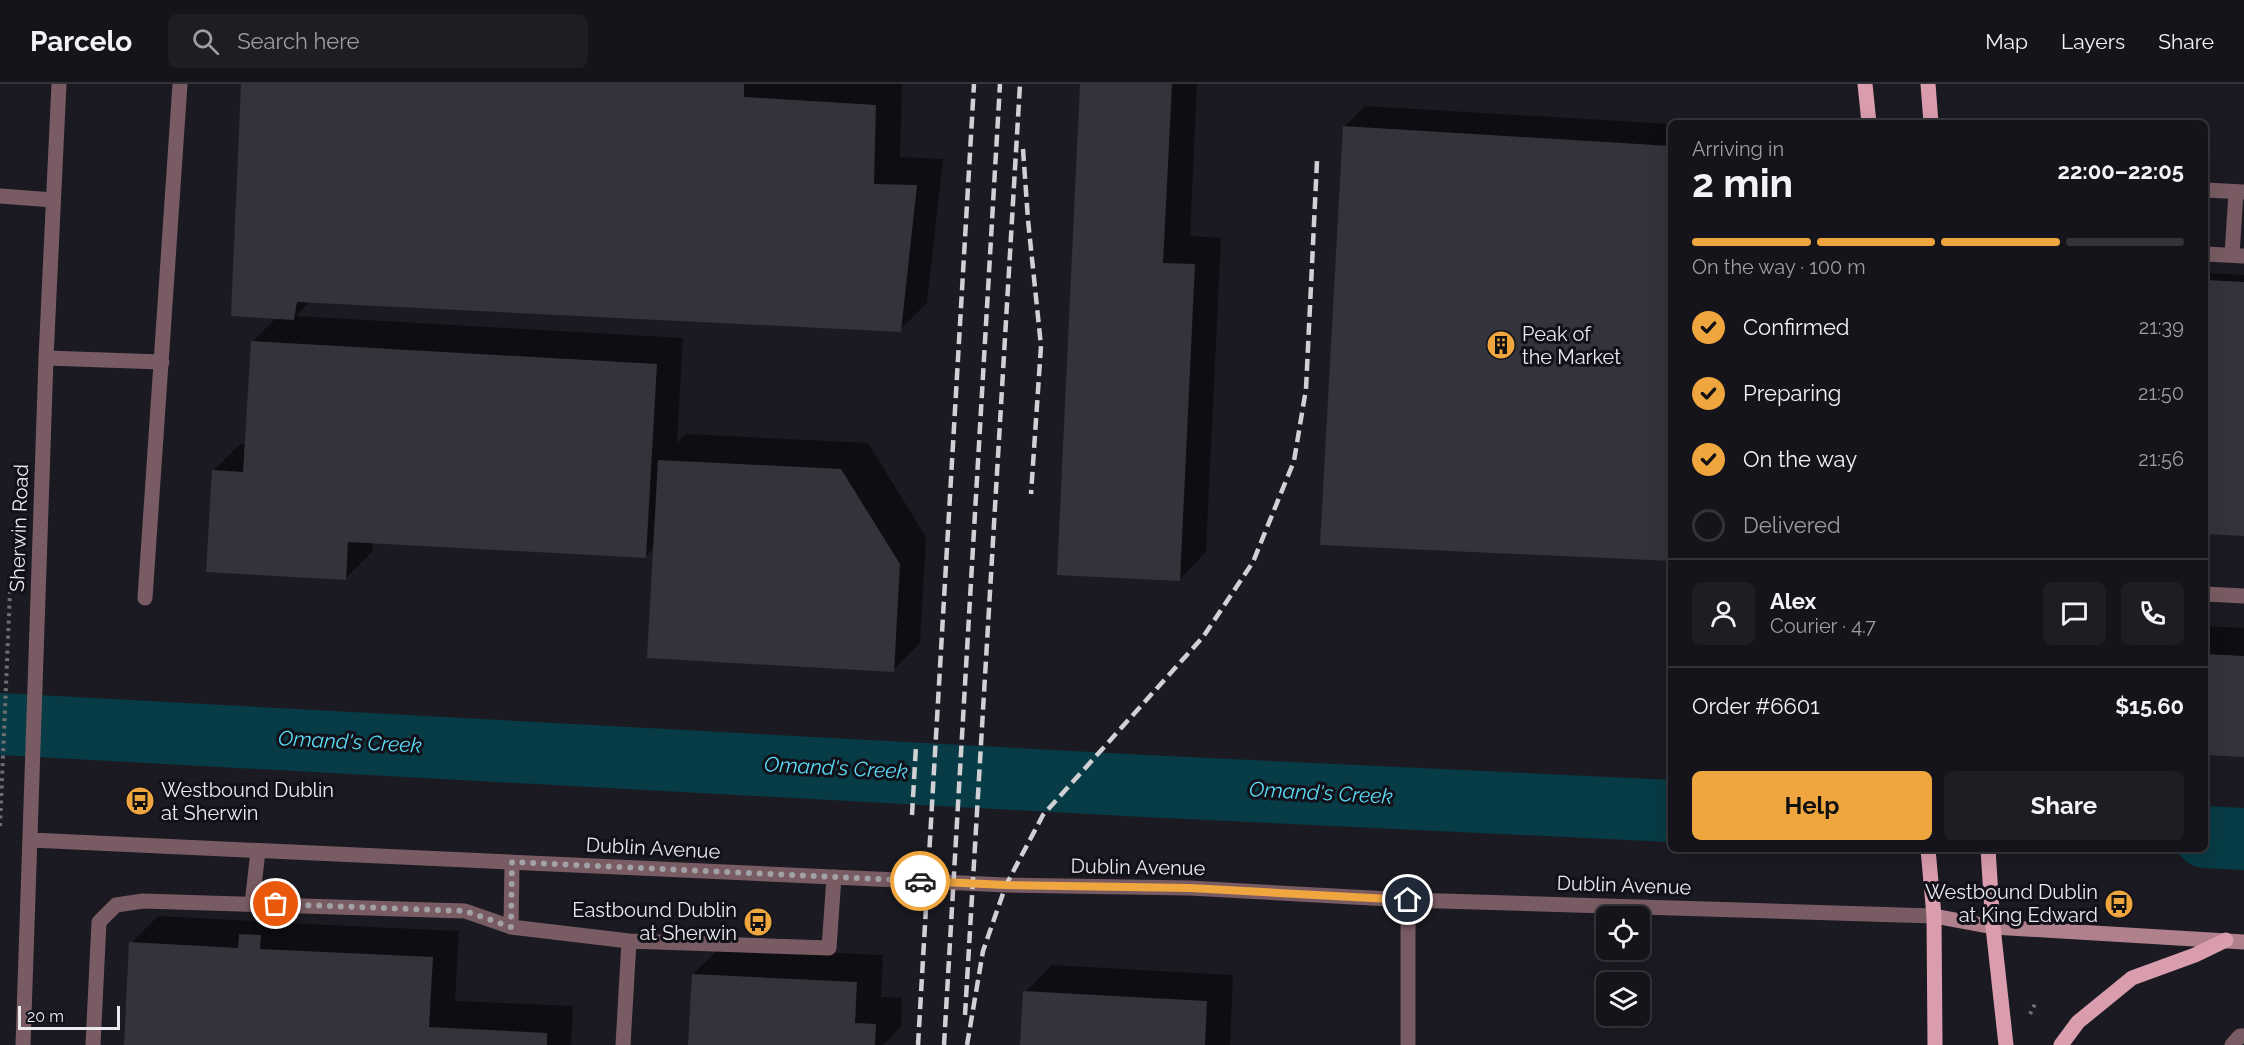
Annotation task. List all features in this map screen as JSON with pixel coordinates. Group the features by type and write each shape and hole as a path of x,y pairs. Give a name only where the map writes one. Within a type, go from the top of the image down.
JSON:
{"main road":[{"path":"1865,84 1869,120"},
{"path":"1928,84 1932,120"},
{"path":"1928,852 1934,916 1935,1045"},
{"path":"1988,852 2006,1045"},
{"name":"Dublin Avenue","path":"1934,916 1994,927 2244,942"},
{"path":"2061,1045 2078,1022 2132,978 2195,955 2226,940"}],"street":[{"name":"Sherwin Road","path":"23,1045 46,358 59,84"},
{"path":"145,598 180,84"},
{"path":"2208,190 2240,192 2238,256 2208,254"},
{"path":"0,196 53,200"},
{"path":"46,358 162,362"},
{"path":"2208,594 2244,596"},
{"name":"Dublin Avenue","path":"31,840 1006,885 1190,888 1408,900 1934,916"},
{"path":"252,904 258,851"},
{"path":"511,927 512,862"},
{"path":"93,1045 99,922 116,905 143,901 465,911 511,927 629,941 829,948 834,877"},
{"path":"1408,900 1408,1045"},
{"path":"623,1045 629,941"},
{"path":"2232,1045 2240,1036 2244,1036"}],"path":[{"path":"0,825 7,660"},
{"path":"2030,1014 2035,1004"}],"building":[{"path":"241,84 744,84 744,97 876,105 874,184 917,185 901,332 297,302 294,320 231,316"},
{"path":"1080,84 1172,84 1163,263 1195,264 1180,581 1057,575"},
{"name":"Peak of the Market","path":"1343,126 1668,146 1668,561 1320,545"},
{"path":"2208,280 2244,282 2244,536 2208,534"},
{"path":"251,341 657,364 646,558 348,542 346,580 206,572 212,470 243,472"},
{"path":"658,460 841,469 900,564 894,672 647,658"},
{"path":"2208,654 2244,656 2244,757 2208,755"},
{"path":"239,934 261,935 260,949 433,957 429,1027 547,1033 547,1045 124,1045 129,942 238,948"},
{"path":"692,974 857,982 855,1023 876,1024 875,1045 688,1045"},
{"path":"1023,991 1207,1001 1205,1045 1020,1045"}],"waterway":[{"name":"Omand's Creek","path":"0,724 1145,786 1668,811"},
{"name":"Omand's Creek","path":"2208,837 2244,839"}],"railway":[{"path":"918,1045 974,84"},
{"path":"944,1045 1000,84"},
{"path":"965,1015 1020,84"},
{"path":"1023,149 1041,346 1031,494"},
{"path":"967,1045 983,951 1006,885 1043,815 1203,637 1253,562 1294,461 1306,389 1317,161"},
{"path":"912,815 916,746"}],"way so far":[{"path":"276,904 465,911 511,927 512,862 920,881"}],"place":[{"name":"Peak of the Market","path":"1501,345"},
{"name":"Westbound Dublin at Sherwin","path":"140,801"},
{"name":"Westbound Dublin at King Edward","path":"2119,904"},
{"name":"Eastbound Dublin at Sherwin","path":"758,922"}],"route":[{"path":"920,881 1190,888 1408,900"}]}
